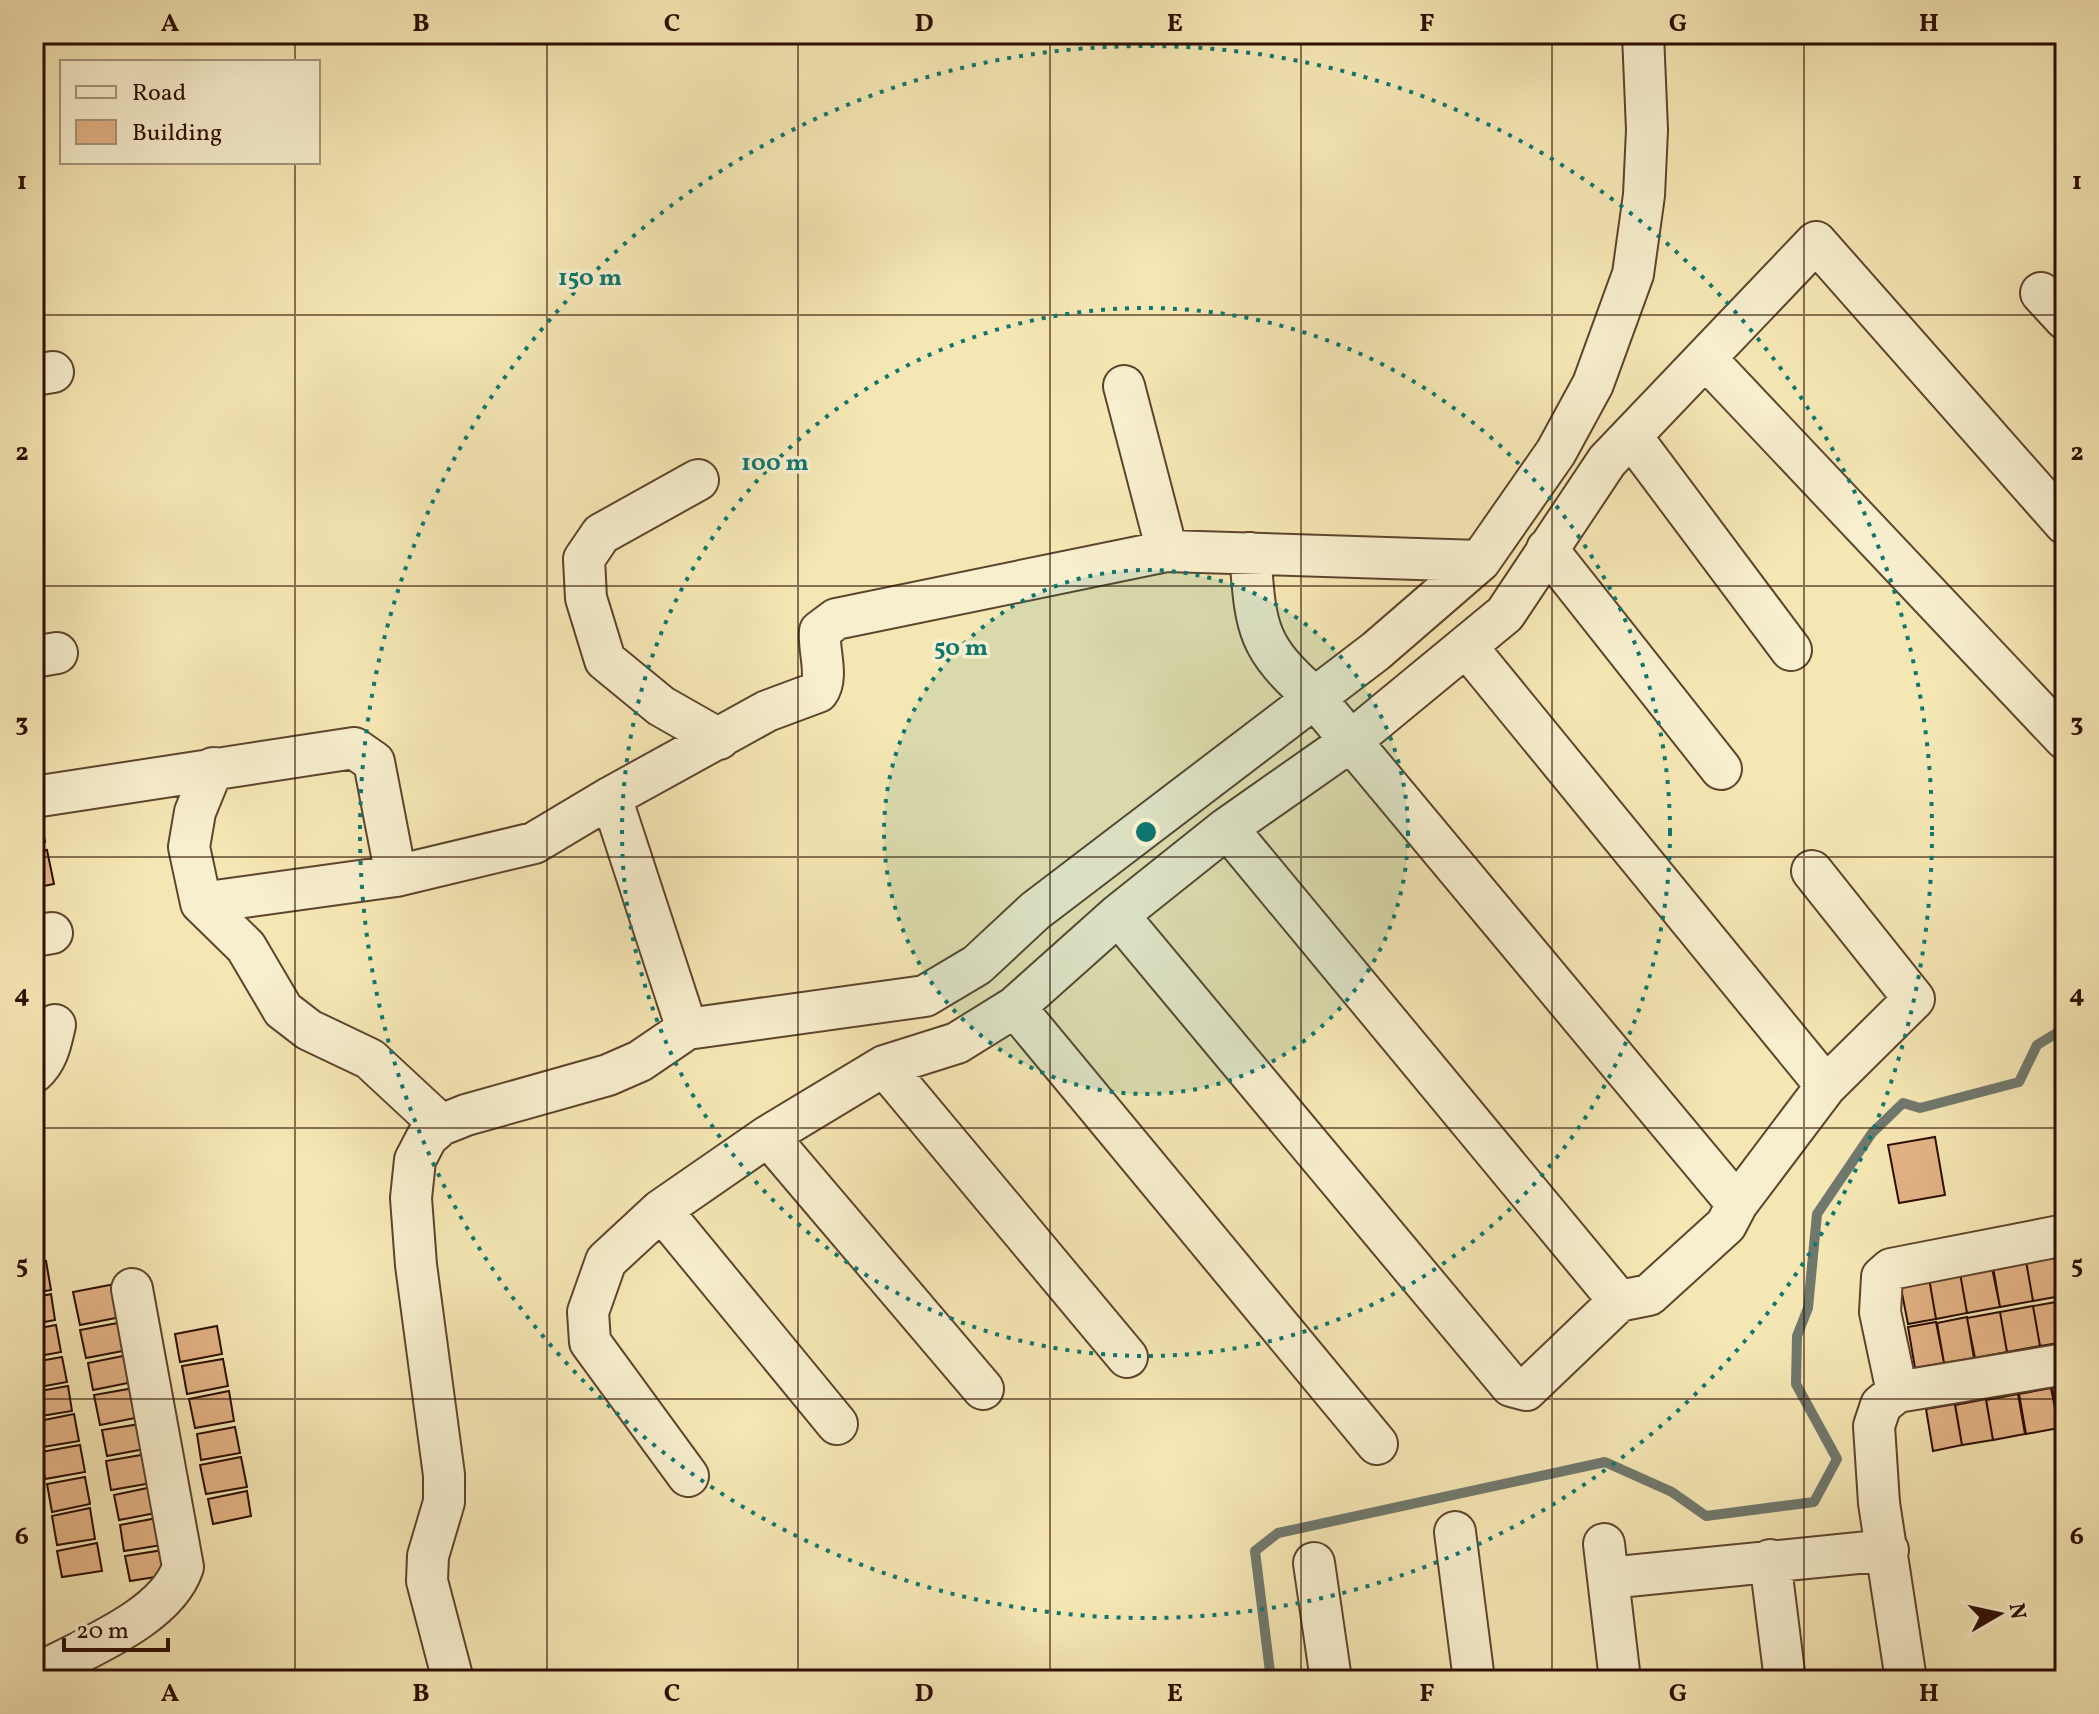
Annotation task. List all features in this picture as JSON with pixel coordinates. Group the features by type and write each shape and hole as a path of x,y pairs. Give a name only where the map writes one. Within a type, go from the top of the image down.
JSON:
{"street":[{"path":"453,1680 427,1581 428,1556 444,1502 444,1475 416,1265 411,1198 415,1160 427,1137 441,1125 608,1075 640,1061 687,1029 925,996 977,965 1035,911 1376,651 1480,561 1556,452 1593,384 1633,274 1645,182 1643,34"},
{"path":"688,1476 590,1342 588,1312 606,1261 661,1210 768,1136 884,1066 957,1043 1015,1007 1118,915 1227,828 1351,741 1505,614 1607,461 1707,360 1816,242 2065,524"},
{"path":"1707,360 2065,739"},
{"path":"1124,386 1167,551"},
{"path":"1631,436 1791,650"},
{"path":"698,480 601,534 584,559 586,598 605,660 661,706 719,739"},
{"path":"1547,549 1721,769"},
{"path":"201,903 396,876 534,843 767,711 818,692 824,679 818,653 820,631 836,619 1167,551 1480,561"},
{"path":"1250,553 1261,638 1286,673 1314,697 1737,1204"},
{"path":"1466,646 1826,1086"},
{"path":"34,797 341,748 363,753 374,762 396,876"},
{"path":"213,768 195,812 189,847 201,903 246,947 283,1010 309,1030 370,1059 441,1125"},
{"path":"611,797 687,1029"},
{"path":"1227,828 1619,1301"},
{"path":"1118,915 1511,1386 1526,1390 1619,1301 1649,1295 1726,1225 1737,1204 1826,1086 1914,999 1812,871"},
{"path":"1015,1007 1377,1444"},
{"path":"34,1072 42,1065 55,1025"},
{"path":"884,1066 1127,1357"},
{"path":"768,1136 983,1389"},
{"path":"661,1210 837,1424"},
{"path":"1897,1392 1880,1312 1882,1277 1891,1269 2065,1235"},
{"path":"38,1667 154,1609 176,1588 183,1567 132,1289"},
{"path":"1906,1680 1879,1503 1874,1426 1881,1405 1897,1392 2065,1364"},
{"path":"1455,1532 1474,1680"},
{"path":"1620,1680 1606,1561 1770,1560 1888,1550"},
{"path":"1770,1560 1785,1680"},
{"path":"1314,1563 1331,1680"}],"building":[{"path":"39,808 45,842 34,844 34,809"},
{"path":"47,850 54,884 34,888 34,852"},
{"path":"1935,1137 1945,1195 1899,1203 1888,1145"},
{"path":"40,1231 44,1256 34,1258 34,1232"},
{"path":"2065,1254 2065,1295 2062,1296 2055,1256"},
{"path":"2054,1257 2061,1296 2033,1301 2026,1261"},
{"path":"46,1261 51,1290 34,1293 34,1263"},
{"path":"2026,1261 2033,1301 2000,1307 1993,1267"},
{"path":"1992,1268 2000,1307 1967,1313 1960,1273"},
{"path":"1960,1273 1967,1313 1936,1319 1929,1278"},
{"path":"1929,1278 1936,1319 1908,1324 1900,1283"},
{"path":"115,1284 121,1317 80,1325 73,1292"},
{"path":"51,1294 55,1320 34,1324 34,1298"},
{"path":"2062,1301 2065,1342 2040,1346 2033,1306"},
{"path":"2033,1306 2040,1346 2007,1352 2000,1312"},
{"path":"2000,1312 2007,1352 1975,1358 1967,1318"},
{"path":"1967,1317 1974,1358 1944,1363 1937,1323"},
{"path":"123,1322 128,1350 86,1358 80,1330"},
{"path":"1936,1322 1944,1363 1915,1368 1908,1327"},
{"path":"56,1325 61,1352 34,1357 34,1329"},
{"path":"217,1326 222,1354 180,1362 175,1334"},
{"path":"128,1355 133,1382 93,1390 88,1363"},
{"path":"62,1357 67,1382 34,1388 34,1362"},
{"path":"223,1359 228,1386 187,1394 182,1366"},
{"path":"2065,1385 2065,1427 2059,1428 2052,1388"},
{"path":"68,1386 72,1411 35,1417 34,1392"},
{"path":"134,1388 140,1417 100,1425 94,1395"},
{"path":"2051,1388 2059,1428 2026,1434 2019,1394"},
{"path":"229,1391 234,1421 195,1428 189,1399"},
{"path":"2018,1394 2025,1434 1993,1440 1986,1400"},
{"path":"1986,1399 1993,1440 1962,1445 1955,1405"},
{"path":"1955,1404 1962,1445 1933,1451 1926,1409"},
{"path":"74,1414 79,1441 37,1448 34,1422"},
{"path":"140,1424 145,1449 107,1456 102,1430"},
{"path":"235,1427 240,1453 201,1460 197,1434"},
{"path":"80,1445 85,1472 45,1479 41,1452"},
{"path":"147,1454 152,1483 111,1490 106,1461"},
{"path":"241,1457 247,1487 206,1494 200,1465"},
{"path":"85,1477 90,1504 52,1512 47,1484"},
{"path":"152,1487 156,1513 119,1520 114,1495"},
{"path":"247,1491 251,1516 213,1524 208,1499"},
{"path":"90,1508 95,1539 57,1545 52,1516"},
{"path":"157,1518 162,1545 124,1551 120,1525"},
{"path":"97,1543 102,1571 62,1577 57,1551"},
{"path":"163,1550 168,1575 130,1581 125,1556"}],"waterway":[{"path":"1271,1680 1255,1551 1278,1533 1605,1462 1672,1492 1706,1516 1814,1502 1837,1459 1796,1384 1797,1336 1808,1308 1817,1214 1872,1133 1903,1103 1920,1108 2019,1082 2037,1045 2065,1028"}]}
